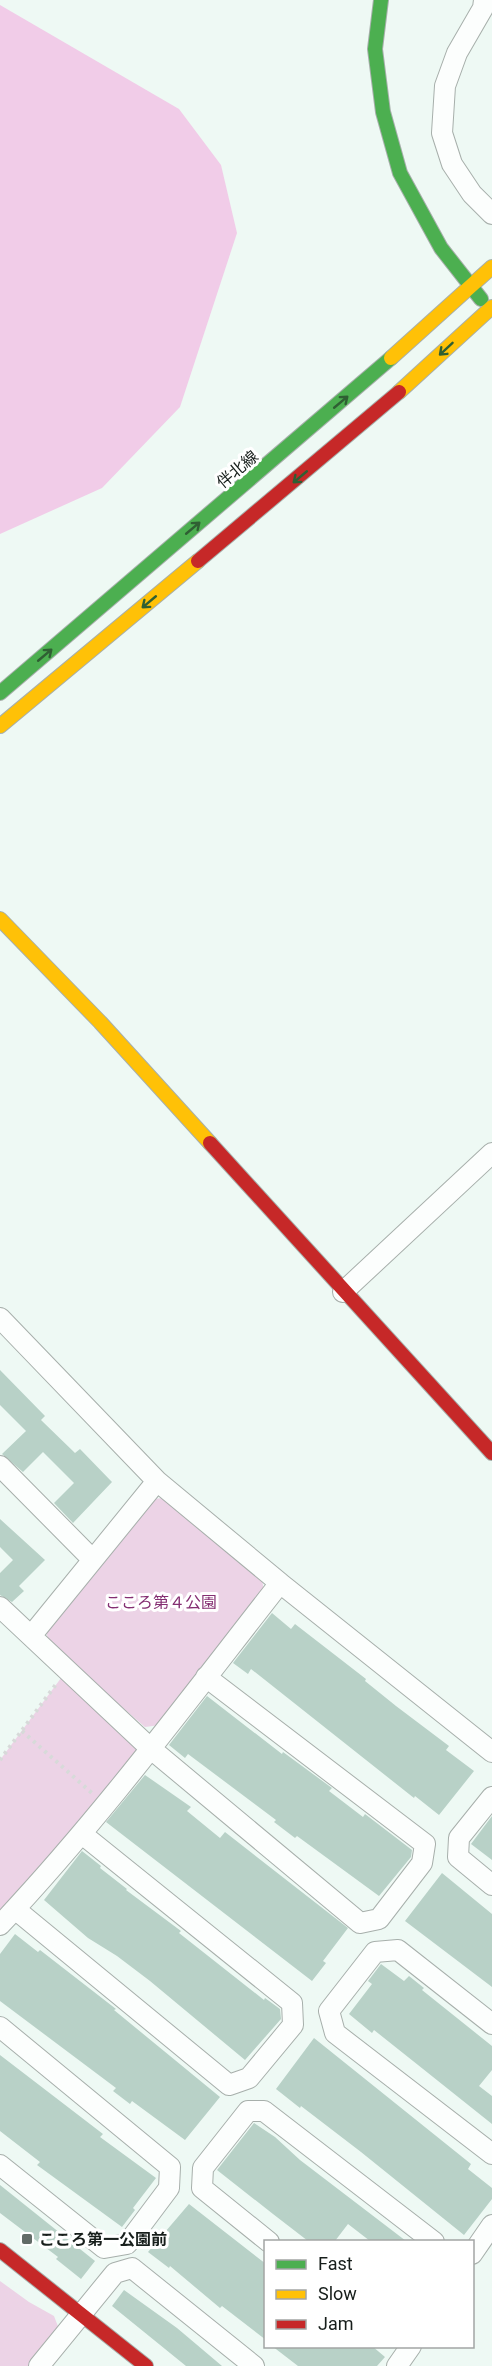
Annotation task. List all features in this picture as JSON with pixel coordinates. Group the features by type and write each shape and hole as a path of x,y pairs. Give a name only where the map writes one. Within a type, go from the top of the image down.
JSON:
{"street":[{"path":"0,726 373,416 491,308 441,248 400,173 382,112 375,49 381,0"},
{"path":"484,0 483,8 457,53 445,86 442,133 452,164 472,194 492,214"},
{"name":"伴北線","path":"0,693 350,394 492,267"},
{"path":"0,920 100,1022 492,1453"},
{"path":"344,1292 492,1153"},
{"path":"0,1318 157,1481 280,1583 492,1752"},
{"path":"0,1466 92,1559"},
{"path":"31,1636 157,1481"},
{"path":"0,1925 82,1834 280,1583"},
{"path":"2,1613 31,1636 150,1748 360,1923 379,1919 422,1863 425,1844 206,1677"},
{"path":"492,1797 459,1838 458,1857 492,1885"},
{"path":"15,1909 229,2085 249,2078 293,2025 292,2003 82,1834"},
{"path":"492,2024 398,1950 375,1952 329,2011 335,2033 492,2154"},
{"path":"0,2027 170,2167 170,2188 127,2244 104,2248 0,2165"},
{"path":"268,2240 202,2188 203,2168 248,2112 264,2111 433,2240"},
{"path":"474,2251 492,2225"},
{"path":"0,2250 146,2366"},
{"path":"39,2366 115,2273 132,2268 254,2366"}],"path":[{"path":"0,1760 67,1670"},
{"path":"22,1731 105,1805"}],"green space":[{"name":"こころ第４公園","path":"162,1498 262,1579 264,1592 160,1725 145,1727 49,1644 46,1630 146,1500"},
{"path":"67,1670 150,1748 0,1925 0,1760"},
{"path":"0,2281 29,2302 54,2316 59,2329 28,2366 0,2366"}],"shaded area":[{"path":"0,5 179,109 221,165 237,233 180,407 102,488 0,534"}],"building":[{"path":"0,1370 45,1416 41,1420 75,1453 80,1449 112,1482 73,1523 54,1503 74,1483 43,1452 23,1472 2,1454 26,1431 0,1405"},
{"path":"0,1519 45,1560 19,1586 24,1591 12,1602 0,1595 0,1573 13,1560 0,1547"},
{"path":"272,1613 291,1629 295,1624 366,1679 365,1681 449,1746 446,1750 474,1771 439,1815 415,1796 414,1798 251,1669 248,1674 233,1663"},
{"path":"207,1696 282,1754 283,1752 332,1788 329,1791 363,1817 365,1814 412,1850 411,1857 379,1896 297,1836 295,1838 274,1822 276,1820 188,1754 185,1758 169,1745"},
{"path":"145,1775 191,1807 187,1811 220,1838 225,1832 348,1928 323,1961 326,1963 312,1981 106,1822"},
{"path":"492,1816 492,1860 471,1844"},
{"path":"82,1851 126,1890 181,1931 179,1933 264,2000 265,1998 280,2009 281,2019 245,2060 150,1981 88,1938 44,1900"},
{"path":"442,1873 492,1914 492,1987 405,1921"},
{"path":"15,1934 38,1952 40,1950 116,2009 114,2010 220,2097 185,2140 132,2101 130,2104 113,2091 116,2088 0,2001 0,1954"},
{"path":"381,1964 404,1981 409,1976 424,1988 422,1990 492,2046 492,2070 479,2086 492,2096 492,2124 374,2030 372,2033 349,2014 372,1984 368,1981"},
{"path":"314,2038 471,2164 468,2169 492,2188 492,2199 464,2235 361,2152 276,2089"},
{"path":"0,2055 103,2134 100,2137 156,2178 122,2227 37,2165 40,2162 0,2131"},
{"path":"254,2123 275,2137 300,2160 405,2240 369,2240 348,2224 336,2240 307,2240 217,2170"},
{"path":"0,2185 95,2261 81,2279 56,2259 58,2257 0,2213"},
{"path":"189,2204 264,2262 264,2338 222,2306 220,2308 170,2266 169,2268 148,2252"},
{"path":"124,2290 177,2328 222,2366 186,2366 112,2306"},
{"path":"275,2348 374,2348 385,2357 377,2366 298,2366"}],"traffic: fast":[{"path":"381,0 375,49 383,112 400,173 441,248 481,299"},
{"path":"0,693 391,358"}],"traffic: slow":[{"path":"391,358 492,267"},
{"path":"399,392 492,307"},
{"path":"0,726 198,561"},
{"path":"0,919 100,1022 210,1143"}],"traffic: jam":[{"path":"198,561 399,392"},
{"path":"210,1143 492,1453"},
{"path":"0,2250 146,2366"}],"place":[{"name":"こころ第一公園前","path":"27,2239"}]}
